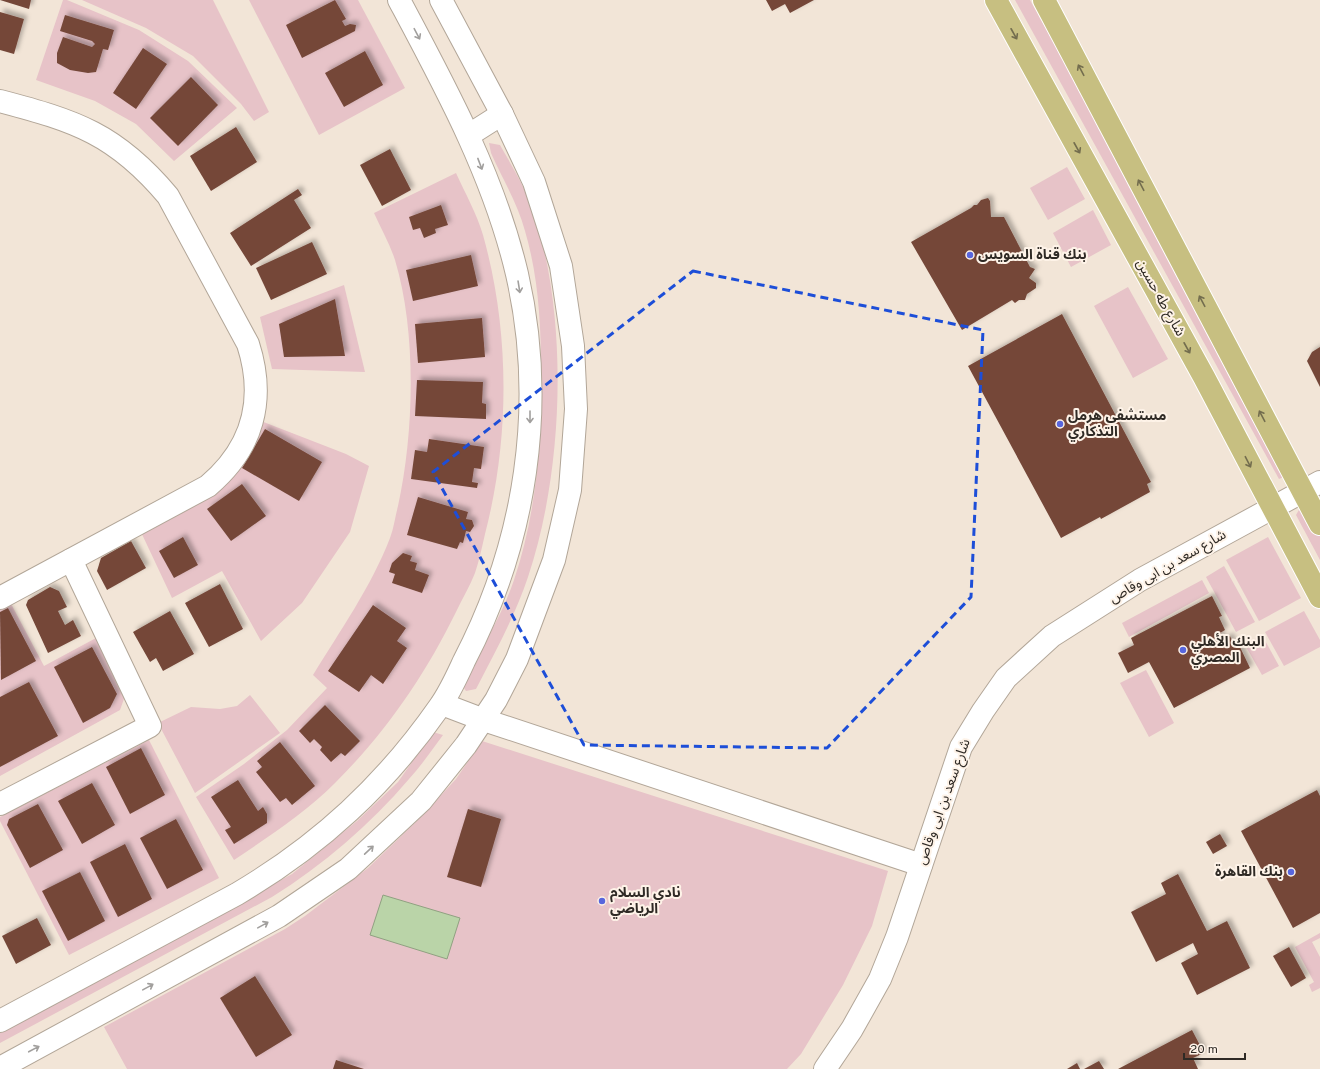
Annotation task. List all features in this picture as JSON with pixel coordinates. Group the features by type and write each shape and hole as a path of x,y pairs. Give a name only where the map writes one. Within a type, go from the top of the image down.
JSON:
{"main road":[{"name":"شارع طه حسين","path":"996,0 1204,378 1320,597"},
{"path":"1044,0 1311,487 1320,524"}],"street":[{"path":"0,1022 237,894 273,873 307,849 368,794 396,764 442,704 479,632 505,563 523,494 531,420 529,347 517,275 496,204 469,135 399,0"},
{"path":"0,1068 279,916 348,869 421,802 484,720 517,659 554,560 570,490 576,409 574,346 561,266 534,182 502,114 441,0"},
{"path":"0,101 55,116 96,134 120,149 152,178 168,196 248,344 256,378 257,395 250,429 237,455 222,474 193,496 0,598"},
{"path":"469,135 502,114"},
{"name":"شارع سعد بن ابى وقاص","path":"825,1069 852,1029 880,978 897,936 961,747 983,711 1006,678 1052,636 1140,580 1311,487"},
{"path":"0,804 150,726 71,560"},
{"path":"442,704 484,720 921,865"}],"highlighted area":[{"path":"693,271 983,330 971,597 827,748 584,745 433,472"}],"shaded area":[{"path":"63,0 67,0 139,30 188,61 237,108 174,161 136,124 95,101 36,80"},
{"path":"82,0 213,0 269,112 254,121 241,104 193,56 146,28"},
{"path":"249,0 358,0 405,88 319,135"},
{"path":"1015,0 1030,0 1291,474 1279,479"},
{"path":"489,143 500,145 514,169 530,201 545,252 557,345 558,394 555,442 549,490 540,535 528,577 511,620 476,689 466,691 461,684 503,607 514,580 522,554 533,502 539,448 541,351 536,282 522,221 491,153"},
{"path":"1067,167 1085,199 1048,220 1030,188"},
{"path":"456,173 474,211 483,235 492,271 502,346 504,384 499,460 493,498 475,573 431,659 403,703 371,744 354,764 323,794 286,824 234,860 196,797 244,764 287,730 327,688 313,675 374,574 391,534 398,506 407,447 410,415 410,351 407,319 395,260 374,213"},
{"path":"1093,210 1111,245 1071,267 1053,233"},
{"path":"344,285 365,372 272,369 260,317"},
{"path":"1128,287 1168,359 1133,378 1094,306"},
{"path":"261,421 346,454 369,466 350,532 302,603 261,641 222,571 172,598 140,530 187,503"},
{"path":"1300,508 1320,529 1320,560 1296,515"},
{"path":"1268,537 1301,598 1259,621 1226,560"},
{"path":"1224,566 1255,622 1236,632 1206,577"},
{"path":"1202,580 1209,593 1129,637 1122,623"},
{"path":"8,598 44,666 96,638 125,696 120,710 0,776 0,602"},
{"path":"1304,611 1320,640 1320,647 1284,666 1265,632"},
{"path":"1262,635 1279,666 1262,675 1245,645"},
{"path":"1146,670 1174,723 1149,737 1120,683"},
{"path":"250,695 280,733 195,793 158,723 191,707 220,709 237,706"},
{"path":"433,732 443,735 418,769 394,796 345,843 291,885 272,897 0,1043 0,1033 292,874 357,821 398,782"},
{"path":"149,740 219,878 69,955 0,821 0,817"},
{"name":"نادي السلام الرياضي","path":"482,741 888,871 872,926 843,985 801,1054 787,1069 127,1069 104,1027 285,929 305,916 368,868 419,819 456,779"},
{"path":"383,895 460,918 447,959 370,935"},
{"path":"1320,933 1320,938 1312,942 1320,957 1320,988 1312,992 1309,985 1314,982 1295,947"}],"building":[{"path":"0,0 31,0 29,9"},
{"path":"335,0 346,19 342,21 345,26 350,24 356,25 355,31 302,58 286,25"},
{"path":"766,0 814,0 790,13 785,4 772,11"},
{"path":"0,12 24,19 14,54 0,50"},
{"path":"65,15 114,30 108,50 103,49 96,72 88,73 70,70 57,63 57,53 63,37 92,47 95,44 92,41 60,31"},
{"path":"143,48 167,64 136,109 113,93"},
{"path":"365,51 383,85 344,107 325,73"},
{"path":"191,77 218,105 178,146 150,118"},
{"path":"236,127 257,162 211,191 190,156"},
{"path":"390,149 411,190 382,206 360,165"},
{"path":"298,189 302,195 294,200 311,228 251,266 230,233"},
{"name":"بنك قناة السويس","path":"988,198 990,201 991,217 1004,217 1030,267 1035,269 1029,278 1036,283 1036,288 1027,294 1025,300 1019,300 1015,303 1012,300 962,330 911,242 974,205 977,205 981,200"},
{"path":"441,205 448,225 435,229 436,233 424,238 420,228 413,230 409,217"},
{"path":"312,242 327,274 271,300 256,268"},
{"path":"471,255 478,286 413,301 406,270"},
{"path":"335,299 345,356 284,357 279,324"},
{"name":"مستشفى هرمل التذكاري","path":"1062,314 1151,482 1147,484 1150,492 1101,519 1100,517 1061,538 968,366"},
{"path":"482,318 485,357 418,363 415,324"},
{"path":"1320,347 1320,387 1307,361 1312,352"},
{"path":"417,380 483,382 482,403 486,404 486,419 415,416"},
{"path":"265,429 322,462 299,501 242,468"},
{"path":"429,439 484,447 481,469 474,468 472,482 478,483 477,488 411,479 415,450 427,452"},
{"path":"242,484 266,516 231,541 207,509"},
{"path":"418,497 468,512 466,519 472,520 474,526 470,532 466,531 463,543 460,542 457,549 407,535"},
{"path":"183,537 198,565 174,578 159,551"},
{"path":"131,541 146,568 107,590 97,571 101,558"},
{"path":"403,553 412,556 410,561 417,563 415,570 429,575 422,593 392,583 395,574 389,572 392,563"},
{"path":"220,584 243,629 209,647 185,603"},
{"path":"50,587 59,591 67,607 58,611 65,625 73,620 81,636 48,653 26,605 28,600"},
{"name":"البنك الأهلي المصري","path":"1212,596 1222,616 1219,617 1225,630 1220,633 1223,640 1230,636 1235,647 1239,645 1250,668 1174,708 1149,662 1128,673 1118,653 1134,645 1131,638"},
{"path":"373,605 406,628 397,641 407,648 383,684 371,675 359,692 328,671"},
{"path":"8,608 36,661 1,680 0,612"},
{"path":"170,611 194,654 163,671 156,658 150,662 133,632"},
{"path":"92,647 117,694 110,708 83,723 54,667"},
{"path":"29,682 58,736 0,767 0,697"},
{"path":"325,705 360,741 345,756 341,753 331,762 320,750 322,747 314,739 310,743 299,731"},
{"path":"280,742 315,786 292,805 286,798 280,802 256,772 262,767 257,761"},
{"path":"141,748 165,795 130,814 106,767"},
{"path":"238,780 258,811 263,807 267,814 267,823 234,844 225,830 231,827 211,797"},
{"path":"92,783 115,825 82,844 58,801"},
{"name":"بنك القاهرة","path":"1317,790 1320,796 1320,913 1293,928 1241,831"},
{"path":"38,804 63,850 30,868 7,825 9,819"},
{"path":"468,809 501,819 481,887 447,877"},
{"path":"176,819 203,870 167,889 140,838"},
{"path":"1220,834 1227,846 1213,854 1206,842"},
{"path":"125,844 152,899 118,917 90,862"},
{"path":"80,872 105,921 68,941 42,891"},
{"path":"1178,874 1207,931 1227,921 1250,968 1197,995 1181,963 1198,954 1193,943 1156,962 1131,912 1166,894 1161,883"},
{"path":"37,918 51,945 16,964 2,936"},
{"path":"1289,947 1306,978 1291,987 1273,956"},
{"path":"255,976 292,1035 256,1057 220,998"},
{"path":"1192,1030 1204,1053 1193,1058 1198,1069 1118,1069"},
{"path":"336,1060 364,1069 333,1069"},
{"path":"1099,1061 1104,1069 1084,1069"},
{"path":"1077,1063 1080,1069 1067,1069"}],"place":[{"name":"بنك قناة السويس","path":"970,255"},
{"name":"مستشفى هرمل التذكاري","path":"1060,424"},
{"name":"البنك الأهلي المصري","path":"1183,650"},
{"name":"بنك القاهرة","path":"1291,872"},
{"name":"نادي السلام الرياضي","path":"602,901"}]}
